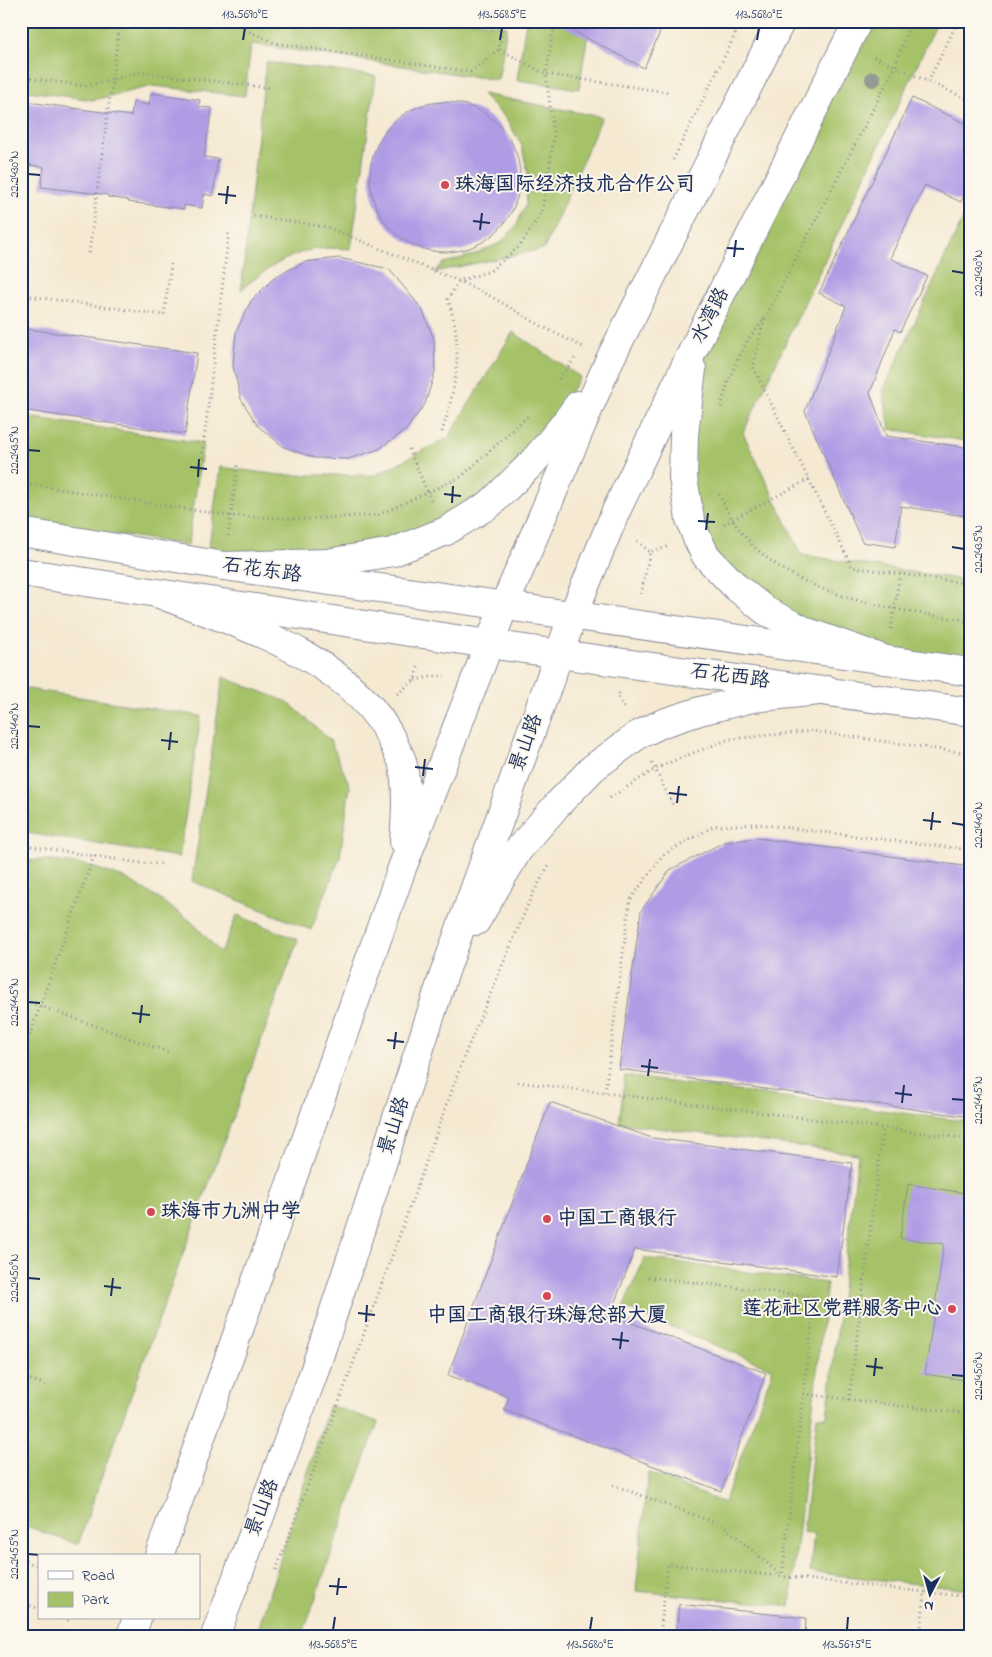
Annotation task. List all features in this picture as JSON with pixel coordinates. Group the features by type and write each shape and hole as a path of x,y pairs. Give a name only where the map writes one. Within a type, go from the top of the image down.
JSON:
{"main road":[{"path":"160,1554 402,868 488,644 610,361 781,21"},
{"name":"水湾路","path":"573,615 616,511 695,346 853,33"},
{"path":"695,346 684,434 683,478 690,519 706,556 736,587 766,611 807,632 886,660"},
{"path":"224,566 327,563 393,552 446,530 490,504 533,462 562,427 610,361"},
{"name":"石花东路","path":"21,532 224,566 504,606"},
{"name":"石花东路","path":"21,572 488,644"},
{"path":"158,594 261,632 319,663 359,695 375,712 386,728 402,761 407,808 402,868"},
{"name":"石花西路","path":"504,606 971,672"},
{"name":"景山路","path":"215,1636 313,1375 444,974 573,615"},
{"name":"石花西路","path":"488,644 828,690 971,712"},
{"path":"444,974 518,850 558,804 593,768 638,735 663,723 700,711 753,698 828,690"},
{"path":"131,1636 136,1620"}],"path":[{"path":"89,253 120,21"},
{"path":"227,21 276,43 471,72 499,49 503,21"},
{"path":"442,432 452,398 456,370 456,333 448,300 459,281 490,271 520,246 542,212 554,137 546,74 554,21"},
{"path":"669,169 742,21"},
{"path":"718,416 728,381 747,341 764,318 895,67 911,21"},
{"path":"928,82 958,21"},
{"path":"853,33 895,67 971,101"},
{"path":"499,49 546,74 667,92"},
{"path":"21,77 85,86 141,72 270,88"},
{"path":"254,216 327,227 459,281 610,361"},
{"path":"202,458 229,230"},
{"path":"21,295 164,315 171,264"},
{"path":"764,318 753,367 852,567 971,584"},
{"path":"557,383 583,347"},
{"path":"21,483 231,516 304,519 378,515 461,477 534,411"},
{"path":"224,566 238,462"},
{"path":"717,489 726,512 740,532 758,552 784,571 813,586 894,610 971,621"},
{"path":"886,660 900,574"},
{"path":"607,800 655,769 730,739 813,731 971,754"},
{"path":"604,1092 630,900 663,855 714,826 757,824 971,850"},
{"path":"21,844 140,863 164,864"},
{"path":"21,1059 94,856"},
{"path":"275,1571 346,1386 465,1054 532,895 550,864"},
{"path":"21,999 168,1052"},
{"path":"518,1082 971,1139"},
{"path":"849,1400 883,1128"},
{"path":"648,1277 815,1297 782,1576"},
{"path":"21,1376 46,1385"},
{"path":"804,1394 971,1414"},
{"path":"613,1485 724,1526 782,1576"},
{"path":"21,1560 38,1566"},
{"path":"660,1636 668,1564 971,1597"},
{"path":"920,1636 925,1592"},
{"path":"21,1602 38,1609"},
{"path":"68,1620 72,1622"}],"green space":[{"path":"21,21 471,21 507,26 498,80 251,44 245,96 153,86 93,100 21,90"},
{"path":"526,21 590,21 579,89 517,80"},
{"path":"865,21 938,21 743,433 802,555 971,581 971,665 889,653 767,605 714,553 689,479 699,348"},
{"path":"266,62 376,76 351,249 319,249 300,253 269,269 241,290"},
{"path":"482,94 602,117 544,249 434,272 444,263 473,255 500,243 515,228 526,204 528,174 521,143 505,118"},
{"path":"971,201 971,442 890,429 883,391"},
{"path":"513,332 580,377 552,421 487,496 440,522 388,543 330,554 226,556 208,552 220,467 280,475 375,475 448,438"},
{"path":"21,416 203,443 188,545 21,520"},
{"path":"223,677 288,702 330,740 350,786 340,857 311,930 192,881"},
{"path":"21,688 201,716 179,857 21,832"},
{"path":"43,860 87,865 127,879 192,922 221,953 237,915 298,940 78,1545 21,1524 21,861"},
{"path":"625,1076 971,1122 971,1590 810,1572 814,1534 803,1532 817,1416 827,1417 858,1154 619,1123"},
{"path":"645,1258 827,1283 790,1606 636,1591 648,1472 724,1503 773,1369 623,1307"},
{"path":"329,1405 378,1422 302,1636 256,1636"}],"building":[{"path":"554,21 665,21 644,68"},
{"path":"151,93 200,100 199,107 212,108 204,157 218,159 213,196 204,194 202,208 184,205 184,209 128,202 128,200 108,197 108,195 41,187 44,167 21,164 21,101 131,116 133,102 149,105"},
{"path":"912,98 971,126 971,182 961,202 925,185 890,258 927,276 900,332 895,329 870,393 886,436 971,448 971,517 901,506 895,547 862,542 805,411 846,306 819,293"},
{"name":"珠海国际经济技术合作公司","path":"445,102 460,103 474,108 498,124 514,148 519,162 519,192 514,206 498,230 474,246 460,251 445,252 430,251 416,246 392,230 376,206 371,192 370,177 371,162 376,148 392,124 416,108 430,103"},
{"path":"339,258 389,269 422,309 434,339 435,372 425,404 406,430 379,449 348,459 315,458 284,447 258,426 241,399 233,366 236,332 251,301 275,277 305,262"},
{"path":"21,328 197,353 185,434 21,410"},
{"path":"757,838 971,867 971,1117 619,1069 641,911 670,870 724,842"},
{"name":"中国工商银行珠海总部大厦","path":"550,1102 652,1138 852,1163 837,1277 635,1249 610,1315 766,1373 721,1491 504,1410 509,1397 448,1375"},
{"name":"莲花社区党群服务中心","path":"908,1184 971,1194 971,1381 925,1374 944,1244 900,1238"},
{"path":"679,1604 806,1618 805,1636 676,1636"}],"place":[{"name":"珠海国际经济技术合作公司","path":"445,185"},
{"name":"珠海市九洲中学","path":"151,1212"},
{"name":"中国工商银行","path":"547,1219"},
{"name":"中国工商银行珠海总部大厦","path":"547,1296"},
{"name":"莲花社区党群服务中心","path":"952,1309"}]}
